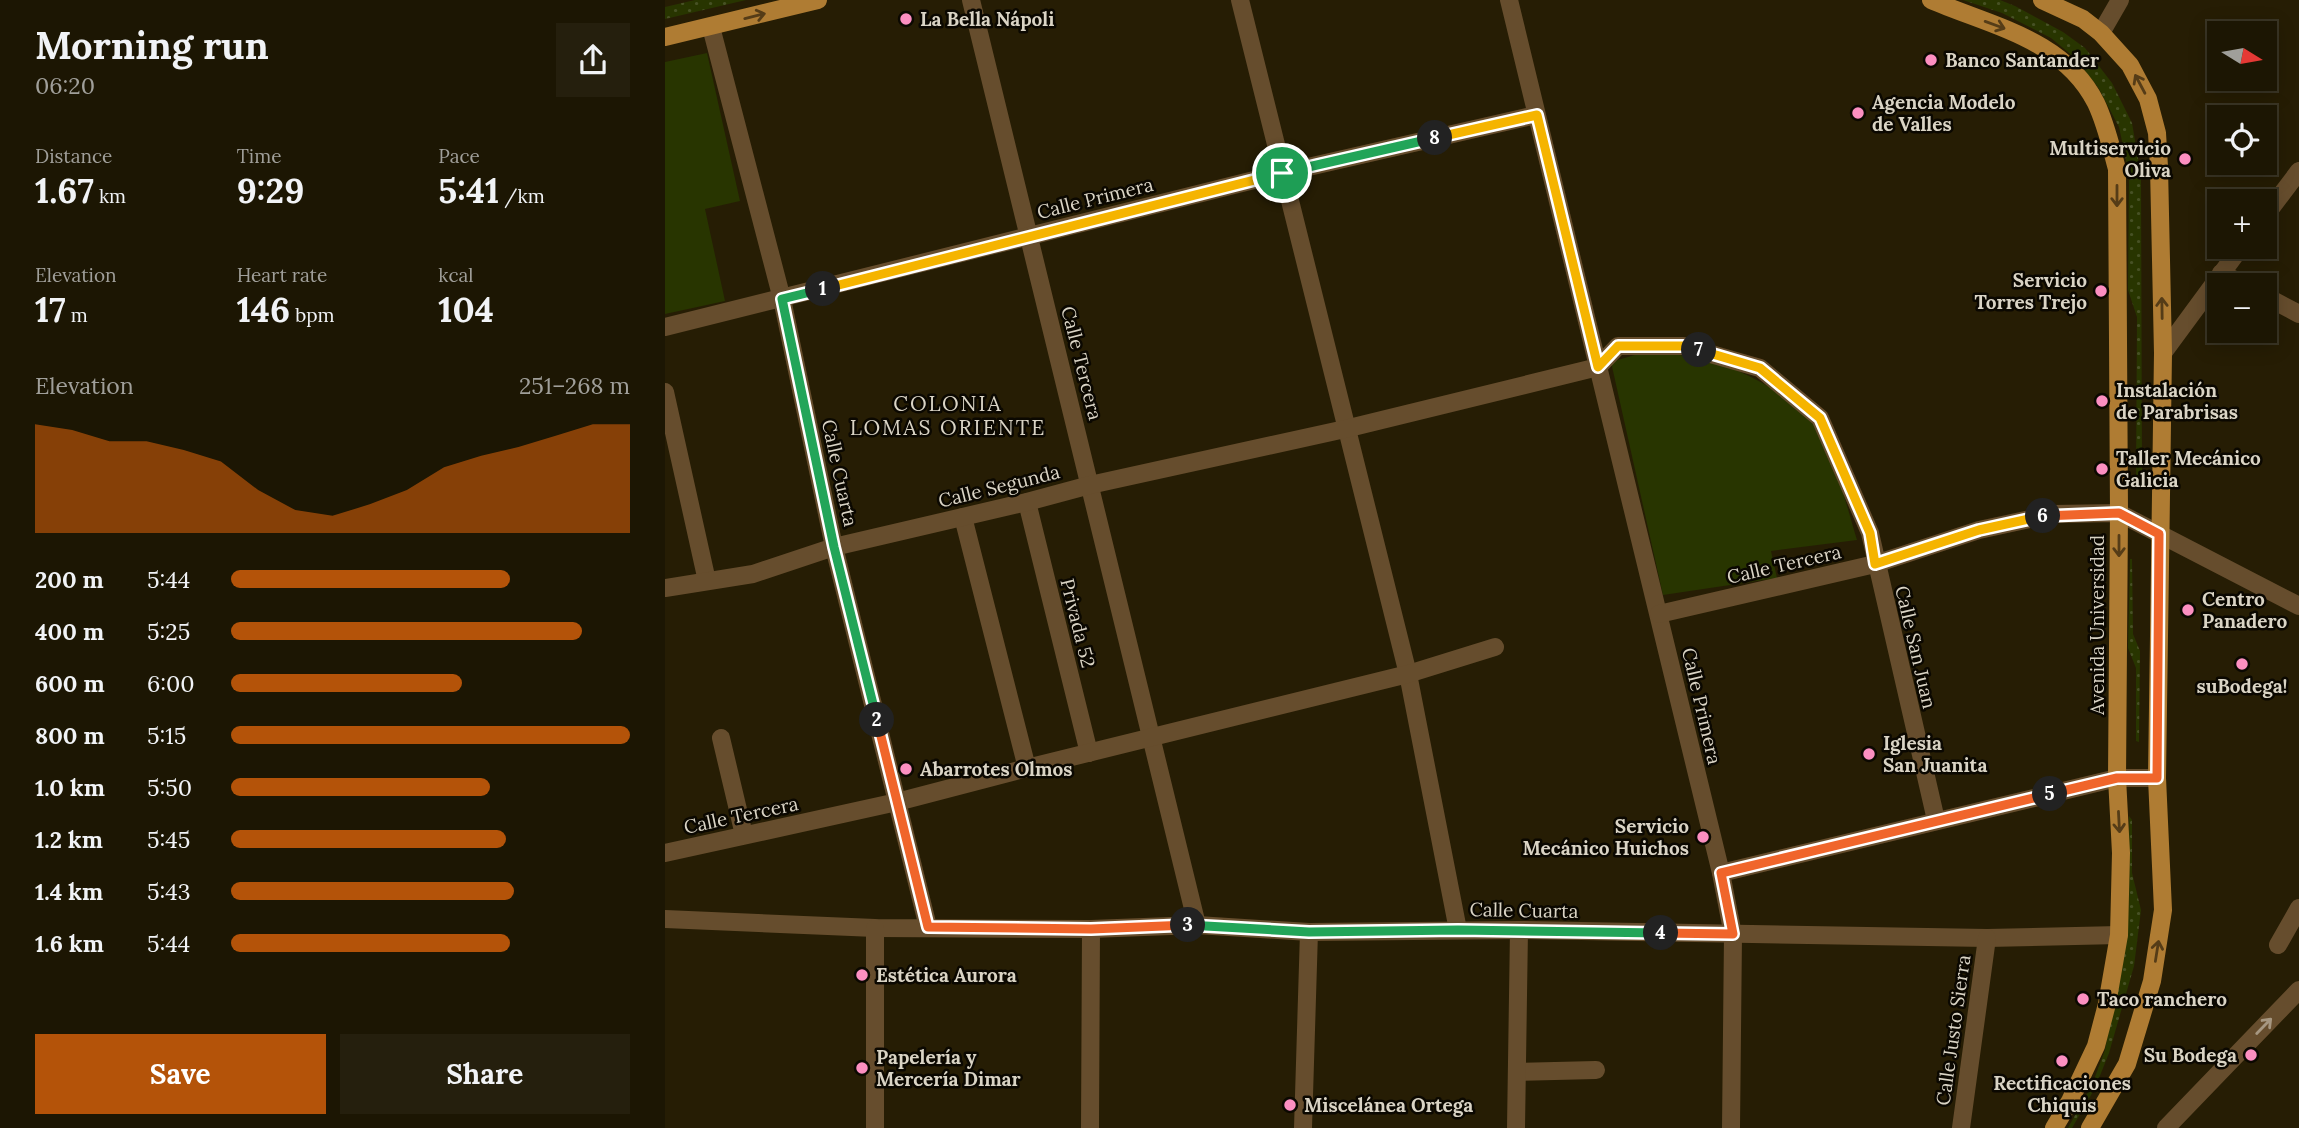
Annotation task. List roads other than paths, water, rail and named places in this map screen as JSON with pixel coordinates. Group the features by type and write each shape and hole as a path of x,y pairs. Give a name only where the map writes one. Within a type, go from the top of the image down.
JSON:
{"main road":[{"path":"665,37 818,0"},
{"name":"Avenida Universidad","path":"1931,0 2017,33 2045,47 2069,66 2095,101 2117,169 2117,778 2121,853 2119,935 2107,1004 2096,1046 2054,1128"},
{"path":"2042,0 2075,15 2101,33 2130,65 2148,99 2157,133 2163,353 2157,778 2163,910 2152,981 2127,1064 2090,1128"}],"street":[{"name":"Calle Tercera","path":"971,0 1197,925"},
{"path":"1240,0 1408,674 1458,930"},
{"name":"Calle Primera","path":"1509,0 1721,873 1733,934 1731,1128"},
{"path":"2101,33 2120,0"},
{"name":"Calle Cuarta","path":"711,27 782,299 834,547 928,927"},
{"name":"Calle Primera","path":"665,327 1282,173 1537,115"},
{"path":"2277,200 2299,171"},
{"path":"2163,353 2231,259"},
{"path":"2277,302 2299,314"},
{"name":"Calle Segunda","path":"665,588 753,574 834,547 1090,485 1345,429 1598,367 1618,346 1683,346 1760,368 1820,418 1870,533 1875,564"},
{"path":"665,392 707,581"},
{"name":"Privada 52","path":"1027,502 1089,753"},
{"name":"Calle Tercera","path":"1659,614 1875,564 1979,530 2053,514 2119,513 2299,606"},
{"path":"963,517 1027,768"},
{"name":"Calle San Juan","path":"1875,564 1936,821"},
{"name":"Calle Tercera","path":"665,853 897,802 1408,674 1495,648"},
{"path":"721,738 744,835"},
{"path":"1721,873 2117,778 2157,778"},
{"path":"2278,945 2299,908"},
{"name":"Calle Cuarta","path":"665,919 875,928 1091,929 1197,925 1309,932 1519,930 1987,938 2119,935"},
{"path":"875,928 875,1128"},
{"path":"1090,1128 1091,929"},
{"path":"1516,1128 1519,930"},
{"path":"1303,1128 1309,932"},
{"name":"Calle Justo Sierra","path":"1961,1128 1987,938"},
{"path":"2166,1128 2299,990"},
{"path":"1517,1072 1596,1070"}],"place":[{"name":"La Bella Nápoli","path":"906,19"},
{"name":"Banco Santander","path":"1931,60"},
{"name":"Agencia Modelo de Valles","path":"1858,113"},
{"name":"Multiservicio Oliva","path":"2185,159"},
{"name":"Servicio Torres Trejo","path":"2101,291"},
{"name":"Instalación de Parabrisas","path":"2102,401"},
{"name":"Taller Mecánico Galicia","path":"2102,469"},
{"name":"Centro Panadero","path":"2188,610"},
{"name":"suBodega!","path":"2242,664"},
{"name":"Iglesia San Juanita","path":"1869,754"},
{"name":"Abarrotes Olmos","path":"906,769"},
{"name":"Servicio Mecánico Huichos","path":"1703,837"},
{"name":"Estética Aurora","path":"862,975"},
{"name":"Taco ranchero","path":"2083,999"},
{"name":"Su Bodega","path":"2251,1055"},
{"name":"Rectificaciones Chiquis","path":"2062,1061"},
{"name":"Papelería y Mercería Dimar","path":"862,1068"},
{"name":"Miscelánea Ortega","path":"1290,1105"}],"district":[{"name":"COLONIA LOMAS ORIENTE","path":"948,416"}]}
